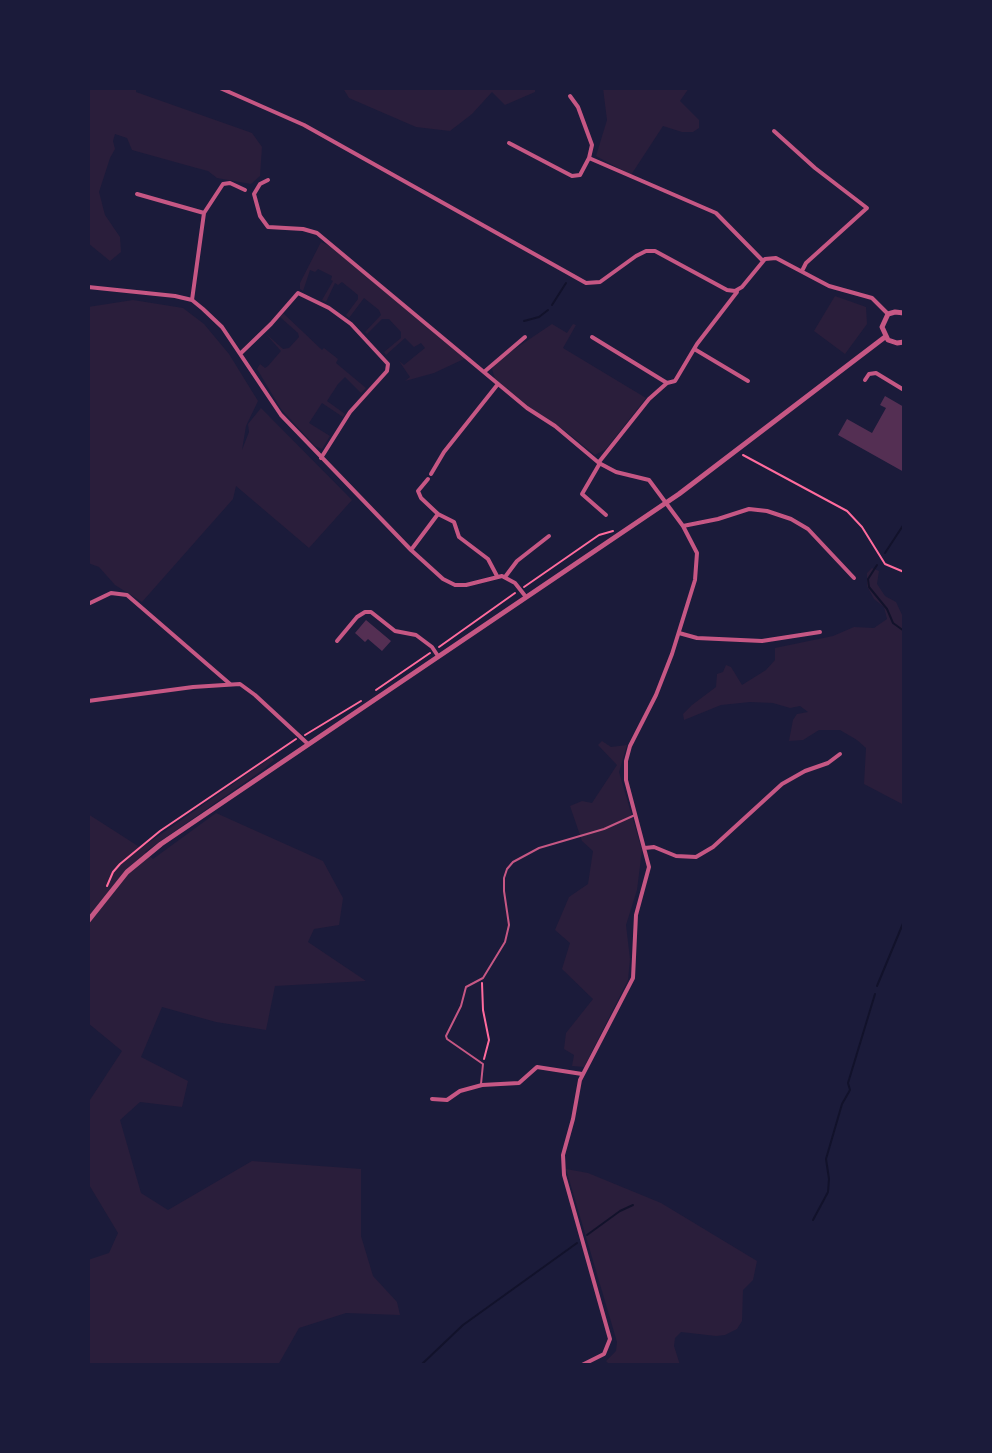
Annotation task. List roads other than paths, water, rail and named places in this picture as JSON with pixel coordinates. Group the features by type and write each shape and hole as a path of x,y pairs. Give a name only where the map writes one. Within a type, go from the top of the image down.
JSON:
{"street":[{"path":"220,88 258,102 309,127 586,283 600,282 636,256 655,251 727,290 738,290"},
{"path":"509,143 572,176 580,175 592,145 578,107 570,96"},
{"path":"774,131 867,208 806,263 802,271"},
{"path":"589,158 720,215 763,261"},
{"path":"268,180 260,184 254,194 260,216 268,227 317,233 527,408 555,426 599,463 616,472 649,480 667,502 694,546 698,563 679,633 665,674 630,746 626,761 626,780 649,867 636,915 633,978 583,1074 563,1155 562,1168 610,1339 604,1354 582,1365"},
{"path":"192,300 204,213 223,184 230,183 245,190"},
{"path":"137,194 204,213"},
{"path":"606,515 582,494 599,463 649,399 667,383 675,381 697,344 763,261 781,259 829,286 872,298 888,314"},
{"path":"88,287 192,300 222,327 270,401 321,458 443,579 455,585 466,585 497,576 505,577 526,597"},
{"path":"241,353 298,293 329,308 351,324 385,359 387,371 350,412 321,458"},
{"path":"903,343 892,342 885,337 882,323 888,314 904,313"},
{"path":"483,372 502,353 525,337"},
{"path":"592,337 667,383"},
{"path":"88,921 117,883 145,856 436,653 667,502 885,337"},
{"path":"696,350 748,381"},
{"path":"865,380 869,374 876,373 904,390"},
{"path":"497,576 488,559 459,537 454,522 438,514 419,494 444,452 498,384"},
{"path":"683,526 749,509 767,511 808,529 854,578"},
{"path":"411,550 438,514"},
{"path":"505,577 517,561 549,536"},
{"path":"88,604 111,593 127,595 230,684"},
{"path":"337,641 365,612 377,616 395,631 416,635 436,653"},
{"path":"679,633 697,638 763,641 820,632"},
{"path":"88,701 230,684 245,687 308,744"},
{"path":"645,848 654,847 682,857 696,857 721,840 782,784 828,763 840,754"},
{"path":"432,1099 447,1100 460,1091 482,1085 519,1083 537,1067 583,1074"}],"lane":[{"path":"482,1085 483,1064 446,1036 461,1006 466,987 483,978 508,932 504,878 513,862 539,848 604,829 636,815"}],"waterway":[{"path":"552,305 566,283"},
{"path":"524,321 539,317 548,310"},
{"path":"885,553 904,524"},
{"path":"877,565 868,579 869,587 887,609 893,623 904,631"},
{"path":"877,986 904,921"},
{"path":"813,1220 828,1192 826,1159 842,1104 850,1090 848,1083 875,994"},
{"path":"587,1235 633,1205"},
{"path":"421,1365 463,1325 577,1243"}]}
